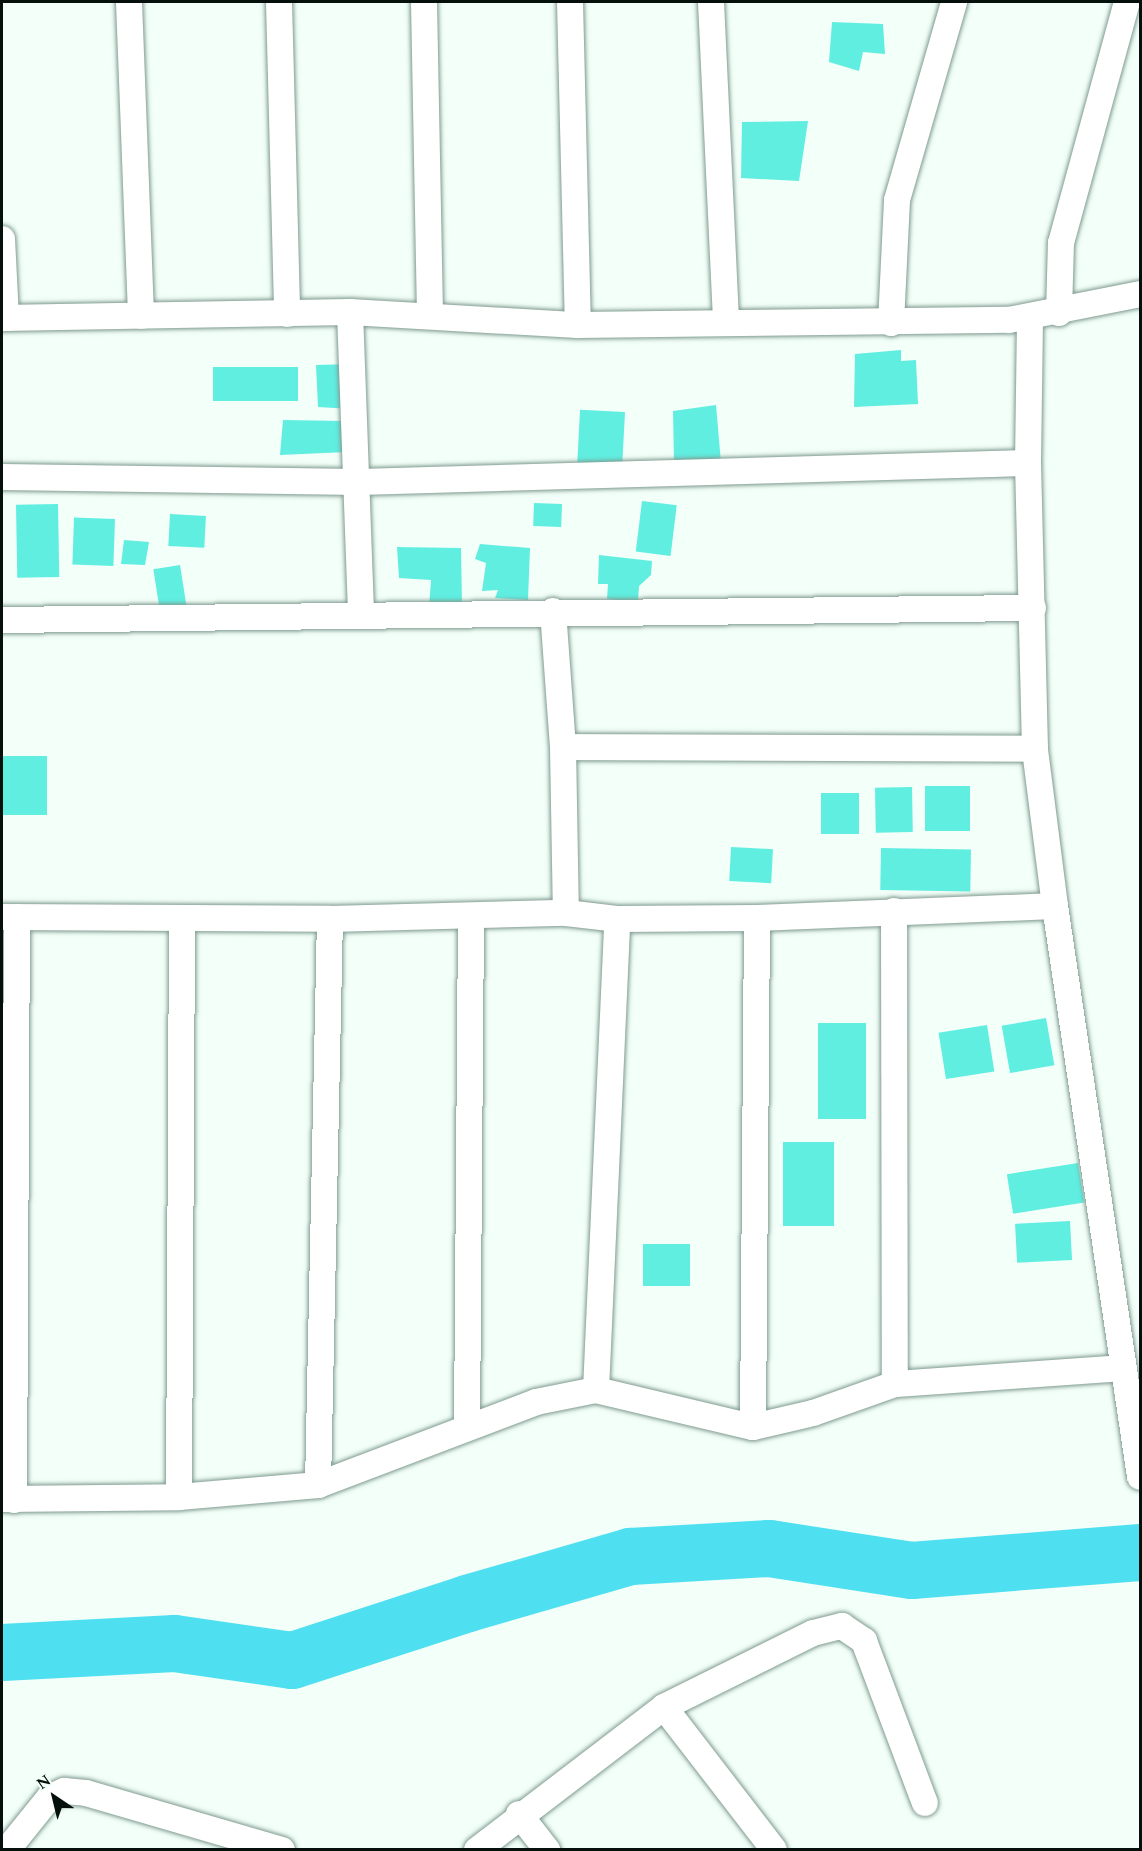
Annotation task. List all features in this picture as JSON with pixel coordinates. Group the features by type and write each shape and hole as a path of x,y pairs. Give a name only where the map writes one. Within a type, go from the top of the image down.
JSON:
{"street":[{"path":"129,2 141,316"},
{"path":"279,2 287,314"},
{"path":"424,2 430,315"},
{"path":"570,2 578,325"},
{"path":"711,2 726,323"},
{"path":"891,322 897,200 954,2"},
{"path":"1059,313 1061,243 1127,2"},
{"path":"2,239 4,318 350,312 578,325 891,322 1030,317 1059,313 1140,294"},
{"path":"350,312 359,482 361,616"},
{"path":"1030,317 1029,463 1035,749 1121,1368 1140,1477"},
{"path":"2,477 359,482 1029,463"},
{"path":"2,620 361,616 553,611 1033,608"},
{"path":"553,611 562,747 566,913"},
{"path":"562,747 1035,749"},
{"path":"1055,906 757,918 617,919 566,913 330,919 10,917 8,1499 179,1497 318,1485 536,1401 596,1390 753,1427 813,1413 895,1384 1121,1368"},
{"path":"894,911 895,1384"},
{"path":"466,1427 471,917"},
{"path":"179,1497 182,918"},
{"path":"753,1427 757,918"},
{"path":"318,1485 330,919"},
{"path":"596,1390 617,919"},
{"path":"477,1850 519,1814 664,1707 813,1633 842,1626 864,1641 925,1803"},
{"path":"664,1707 774,1850"},
{"path":"6,1850 49,1798 64,1791 86,1792 279,1849"},
{"path":"519,1814 547,1850"}],"building":[{"path":"832,22 883,24 885,54 863,52 859,71 829,62"},
{"path":"808,121 799,181 741,178 742,122"},
{"path":"901,350 901,361 916,360 918,404 854,407 855,354"},
{"path":"352,364 351,409 318,407 316,365"},
{"path":"213,367 298,367 298,401 213,401"},
{"path":"716,405 721,463 674,463 673,411"},
{"path":"580,410 625,412 622,465 577,463"},
{"path":"283,420 345,421 347,452 280,455"},
{"path":"642,501 677,505 671,556 636,552"},
{"path":"534,503 562,504 561,527 533,526"},
{"path":"58,504 59,577 17,578 16,505"},
{"path":"170,514 206,516 204,548 168,546"},
{"path":"74,518 115,519 113,566 72,565"},
{"path":"124,540 149,542 145,565 121,564"},
{"path":"480,544 530,548 528,600 495,598 498,590 482,591 486,563 475,559"},
{"path":"397,547 461,548 462,606 429,608 431,580 399,578"},
{"path":"599,555 652,561 651,575 639,586 638,602 607,599 608,584 598,584"},
{"path":"180,565 187,611 161,616 153,569"},
{"path":"2,756 47,756 47,815 2,815"},
{"path":"925,786 970,786 970,831 925,831"},
{"path":"912,787 913,832 876,833 875,788"},
{"path":"821,793 859,793 859,834 821,834"},
{"path":"731,847 773,849 771,883 729,881"},
{"path":"881,848 971,850 970,892 880,890"},
{"path":"1046,1018 1054,1065 1010,1073 1002,1026"},
{"path":"818,1023 866,1023 866,1119 818,1119"},
{"path":"987,1025 994,1071 946,1079 939,1033"},
{"path":"783,1142 834,1142 834,1226 783,1226"},
{"path":"1078,1163 1084,1203 1013,1214 1007,1174"},
{"path":"1070,1221 1072,1260 1017,1263 1015,1224"},
{"path":"643,1244 690,1244 690,1286 643,1286"}],"waterway":[{"path":"2,1652 174,1643 292,1660 467,1603 630,1556 769,1548 911,1570 1140,1552"}]}
